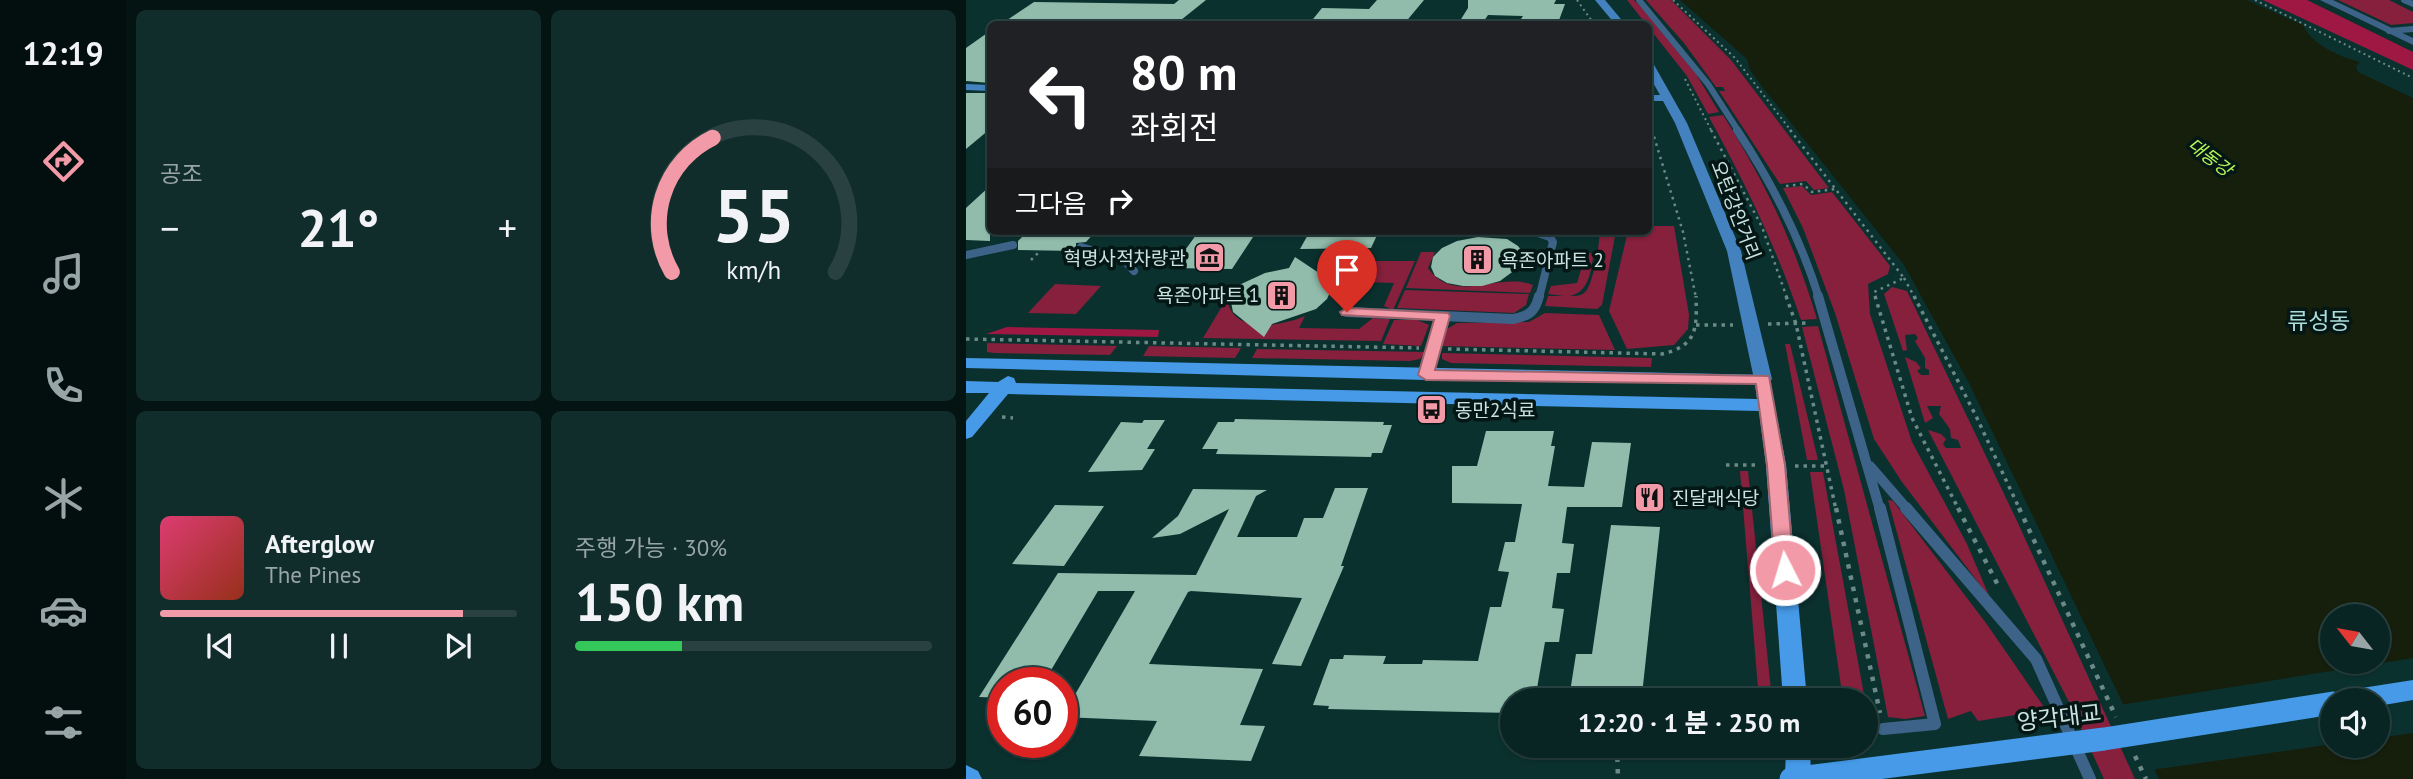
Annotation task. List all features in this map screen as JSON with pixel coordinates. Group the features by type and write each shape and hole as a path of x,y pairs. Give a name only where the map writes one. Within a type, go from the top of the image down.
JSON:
{"main road":[{"path":"1600,0 1618,21"},
{"name":"오탄강안거리","path":"1652,70 1682,123 1734,251 1753,324 1763,379"},
{"path":"966,87 987,88"},
{"path":"1652,98 1668,98"},
{"path":"966,363 1426,375 1763,379 1776,465 1794,688"},
{"path":"966,433 1021,365"},
{"path":"966,387 1767,405"},
{"path":"2390,694 2413,690"},
{"name":"양각대교","path":"1791,779 2104,739 2320,705"},
{"path":"1798,758 1798,779"}],"street":[{"path":"2325,0 2413,42"}],"lane":[{"path":"1639,0 1708,84 1774,187 1807,259 1868,463 1935,724 1883,729"},
{"path":"2404,0 2413,4"},
{"path":"2389,31 2413,29"},
{"path":"1347,312 1513,319 1525,317 1536,309 1553,242 1550,237 1544,235"},
{"path":"966,255 1013,246"},
{"path":"1081,247 1123,259 1134,271"},
{"path":"1426,375 1442,316"},
{"path":"1868,463 2036,659 2090,779"}],"path":[{"path":"1577,0 1592,21"},
{"path":"1673,0 1735,58 1904,278 1970,404 2117,718"},
{"path":"2256,0 2413,78"},
{"path":"1683,76 1762,227 1796,324 1883,729"},
{"path":"1774,187 1803,184 1812,192 1836,190"},
{"path":"1031,260 1041,250"},
{"path":"1904,278 1874,292 1909,405 2005,599"},
{"path":"1696,325 1796,324"},
{"path":"2134,754 2146,779"},
{"path":"1617,758 1618,779"}],"shaded area":[{"path":"1627,0 1634,0 1642,8 1696,74 1719,112 1708,114 1687,76 1652,32 1652,21 1644,21"},
{"path":"1646,0 1671,0 1731,60 1829,188 1814,190 1806,181 1780,184 1719,91 1725,91 1723,87 1716,87 1684,43"},
{"path":"2263,0 2307,0 2413,52 2413,70"},
{"path":"2338,0 2389,0 2413,12 2413,23 2391,25"},
{"path":"1723,115 1777,213 1817,319 1801,320 1760,216 1709,117"},
{"path":"1802,186 1811,195 1832,192 1890,266 1888,274 1868,284 1870,314 1912,442 1967,544 1990,598 1902,482 1874,439 1835,313 1803,228 1783,188"},
{"path":"1652,226 1674,226 1689,315 1688,329 1674,345 1627,349 1609,311 1627,235 1652,235"},
{"path":"1599,235 1615,235 1602,305 1597,309 1545,306 1548,296 1564,296 1548,294 1551,286 1577,283 1586,253 1594,253 1585,285 1582,290 1570,296 1581,295 1586,291"},
{"path":"1421,252 1435,252 1428,268 1439,279 1451,285 1478,286 1520,282 1533,285 1530,293 1406,288"},
{"path":"1373,261 1415,261 1393,310 1384,306 1394,283 1362,282"},
{"path":"1055,284 1101,286 1076,314 1028,313"},
{"path":"1892,287 1907,291 2017,521 2135,779 2104,779 2069,702 1928,430 1941,434 1946,439 1943,444 1946,448 1961,448 1958,440 1951,438 1950,429 1939,414 1941,406 1927,406 1933,418 1925,423 1905,357 1916,362 1921,368 1917,371 1921,375 1929,375 1929,370 1925,368 1925,358 1915,341 1918,338 1915,334 1905,335 1907,350 1903,351 1884,294"},
{"path":"1405,290 1529,294 1526,305 1514,313 1397,308"},
{"path":"1224,303 1228,303 1240,320 1261,325 1284,323 1305,316 1299,328 1359,329 1373,318 1390,319 1381,341 1203,338"},
{"path":"1545,313 1599,315 1615,350 1440,346 1447,329 1457,323 1529,322"},
{"path":"1394,320 1417,320 1429,325 1421,346 1383,344"},
{"path":"1818,326 1925,716 1905,719 1888,717 1844,490 1802,327"},
{"path":"1007,327 1159,330 1158,337 986,334"},
{"path":"987,343 1117,346 1110,355 994,353 987,352"},
{"path":"1785,344 1790,344 1818,460 1807,460"},
{"path":"1149,346 1241,348 1235,358 1143,356"},
{"path":"1257,349 1426,352 1420,359 1410,361 1252,358"},
{"path":"1442,353 1652,358 1651,367 1451,363 1442,359"},
{"path":"1740,471 1748,471 1771,688 1758,688"},
{"path":"1810,472 1823,472 1863,688 1841,688"},
{"path":"1888,500 1893,501 1986,623 2046,710 1978,721 1971,711 1948,719"}],"water":[{"name":"대동강","path":"1680,0 2247,0 2303,25 2320,44 2360,62 2356,66 2358,72 2413,98 2413,779 2159,779 1969,383 1904,265 1750,70 1747,59"}],"pier":[{"path":"2413,658 2413,733 2390,736 2390,688 2320,688 2320,746 2151,770 2120,705 2320,673 2390,674 2390,662"}],"building":[{"path":"1179,0 1206,0 1180,21 1006,21 1034,2 1174,4"},
{"path":"1377,0 1424,0 1406,21 1311,21 1322,8 1369,9"},
{"path":"1468,0 1556,0 1554,4 1565,4 1559,21 1526,21 1527,19 1521,19 1523,16 1488,15 1484,21 1460,21 1468,8"},
{"path":"987,33 987,83 966,81 966,48"},
{"path":"966,93 987,93 987,132 966,149"},
{"path":"987,189 987,235 990,235 990,241 966,240 966,208"},
{"path":"1024,235 1092,235 1086,242 1076,243 1076,251 1018,250 1018,241"},
{"name":"혁명사적차량관","path":"1196,235 1254,235 1232,269 1172,268"},
{"path":"1308,235 1377,235 1371,248 1300,249"},
{"name":"욕존아파트 2","path":"1478,237 1507,239 1524,254 1523,264 1500,281 1482,286 1447,283 1435,276 1431,267 1433,257 1442,248 1457,241"},
{"name":"욕존아파트 1","path":"1295,257 1328,279 1332,288 1327,299 1316,309 1272,324 1264,337 1233,312 1231,302 1239,285 1265,273 1289,268"},
{"path":"1235,419 1384,422 1383,425 1392,425 1382,453 1372,453 1371,457 1216,454 1218,449 1202,449 1218,422 1234,422"},
{"path":"1144,420 1165,420 1147,449 1155,449 1142,470 1088,472 1121,422 1142,423"},
{"path":"1486,431 1554,431 1551,446 1555,446 1548,486 1584,487 1592,442 1631,443 1622,507 1567,507 1562,543 1574,544 1570,573 1557,573 1552,608 1564,609 1559,642 1545,642 1537,688 1500,688 1500,713 1328,709 1329,706 1313,705 1330,659 1343,659 1344,655 1386,656 1383,664 1422,664 1423,660 1478,661 1490,607 1501,607 1509,572 1498,571 1505,542 1515,542 1522,504 1452,503 1452,466 1477,466"},
{"path":"1335,488 1368,488 1341,566 1344,566 1301,666 1272,664 1302,598 1191,591 1188,592 1149,664 1263,669 1240,725 1265,726 1251,761 1139,756 1157,721 1078,718 1078,689 1135,591 1098,591 1053,667 998,667 1058,573 1196,575 1229,509 1180,534 1152,538 1178,516 1193,489 1267,490 1256,496 1237,537 1297,537 1304,518 1323,518"},
{"path":"1055,505 1104,506 1064,566 1012,564"},
{"path":"1611,525 1660,527 1643,688 1571,688 1576,654 1592,654"},
{"path":"987,684 987,697 979,697"}],"place":[{"name":"혁명사적차량관","path":"1209,258"},
{"name":"욕존아파트 2","path":"1478,260"},
{"name":"욕존아파트 1","path":"1282,295"},
{"name":"동만2식료","path":"1432,410"},
{"name":"진달래식당","path":"1649,498"}],"district":[{"name":"류성동","path":"2319,320"}],"route":[{"path":"1347,312 1442,316 1426,375 1763,379 1776,465 1785,570"}]}
